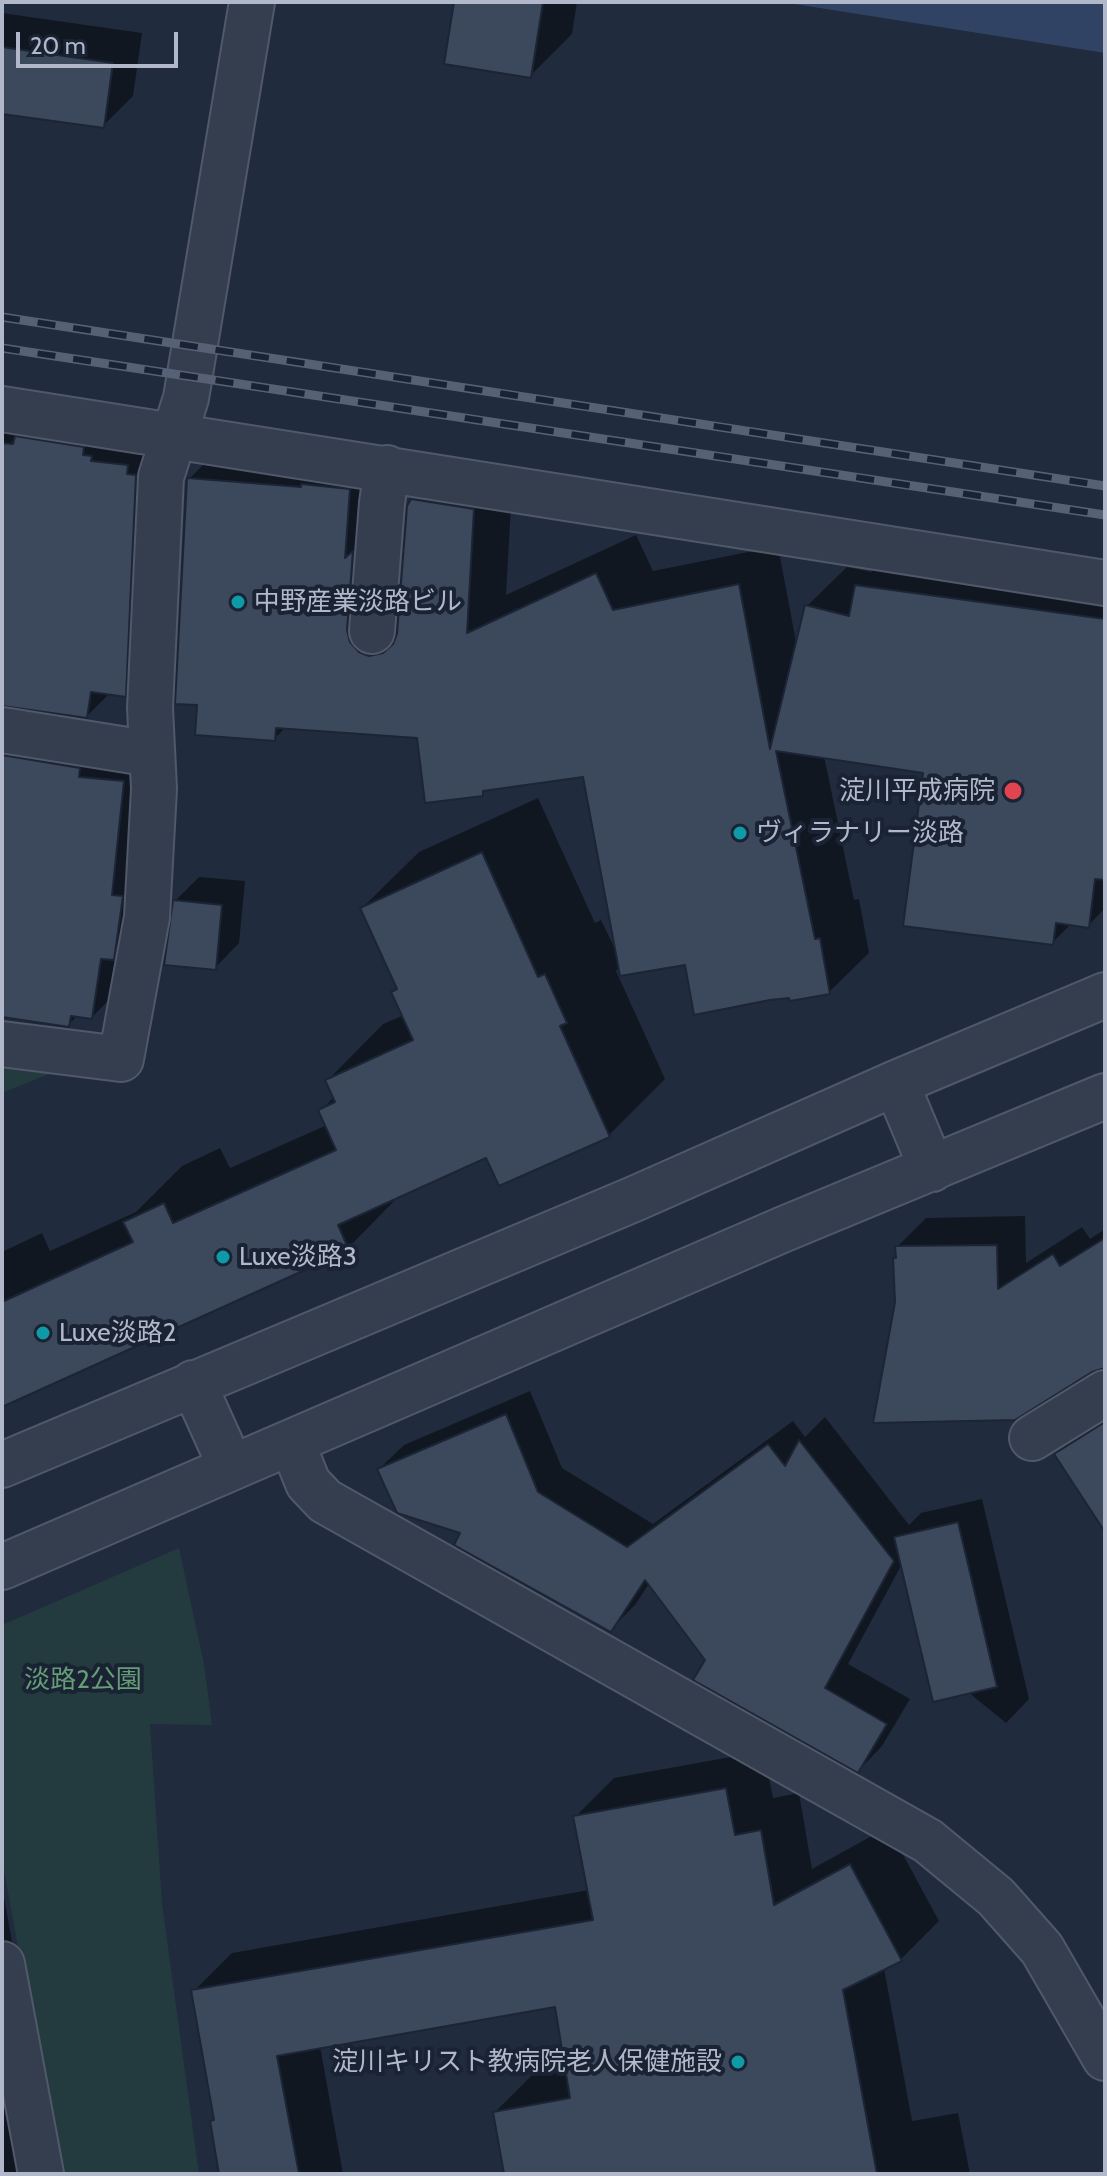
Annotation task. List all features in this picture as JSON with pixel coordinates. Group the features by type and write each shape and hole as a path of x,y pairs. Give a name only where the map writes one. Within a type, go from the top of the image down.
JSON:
{"street":[{"path":"2,1044 121,1059 147,917 154,789 150,708 161,477 186,398 208,261 215,239 252,2"},
{"path":"2,409 1105,583"},
{"path":"372,631 387,468"},
{"path":"2,730 152,754"},
{"path":"2,1465 634,1199 1105,995"},
{"path":"896,1083 932,1169"},
{"path":"2,1567 784,1229 1105,1096"},
{"path":"193,1383 231,1467"},
{"path":"1032,1438 1105,1393"},
{"path":"292,1443 308,1483 325,1501 928,1841 996,1897 1042,1949 1105,2058"},
{"path":"2,1964 41,2174"}],"green space":[{"path":"2,1066 54,1072 2,1093"},
{"name":"淡路2公園","path":"179,1548 204,1664 212,1725 150,1724 162,1903 199,2174 59,2174 2,1859 2,1625"}],"water":[{"path":"782,2 1105,2 1105,53"}],"building":[{"path":"454,2 543,2 531,78 444,64"},
{"path":"2,47 113,63 104,128 2,114"},
{"path":"15,436 84,447 83,455 92,456 91,461 128,465 127,474 136,475 126,697 91,692 87,718 2,706 2,443 13,444"},
{"path":"187,478 350,489 345,558 353,551 347,630 350,642 359,652 369,656 383,653 393,644 397,634 407,506 411,499 474,509 467,633 596,573 613,610 739,584 770,749 805,605 849,616 855,585 1105,619 1105,880 1095,879 1089,928 1056,923 1053,945 903,926 923,773 776,751 815,939 820,938 830,994 790,1001 789,998 770,1000 694,1015 685,965 620,976 583,777 483,791 483,796 425,803 417,738 276,728 275,741 195,735 197,705 175,704"},
{"path":"2,755 80,768 79,777 124,781 112,895 123,896 114,960 101,959 92,1019 71,1016 69,1027 2,1017"},
{"path":"482,852 538,977 545,974 567,1023 560,1026 610,1137 499,1186 486,1158 338,1225 349,1250 2,1407 2,1302 133,1242 123,1222 164,1203 173,1223 336,1150 318,1110 335,1102 325,1080 413,1040 391,992 397,989 360,908"},
{"path":"173,900 222,905 216,970 164,965"},
{"path":"1105,1238 1105,1368 1092,1372 1015,1420 873,1423 895,1302 895,1246 997,1245 998,1289 1053,1254 1060,1266"},
{"path":"506,1414 538,1492 627,1547 768,1444 785,1466 799,1440 894,1561 825,1688 887,1724 858,1773 693,1680 705,1660 645,1580 611,1632 454,1545 460,1533 397,1513 377,1469"},
{"path":"1105,1422 1105,1532 1054,1454"},
{"path":"958,1522 997,1687 933,1702 894,1537"},
{"path":"726,1788 735,1835 761,1830 774,1905 850,1864 902,1961 843,1990 877,2174 504,2174 493,2112 570,2098 555,2007 277,2056 299,2174 219,2174 210,2121 214,2120 191,1990 593,1920 573,1816"}],"railway":[{"path":"2,317 1105,486"},
{"path":"2,348 1105,515"}],"place":[{"name":"中野産業淡路ビル","path":"238,602"},
{"name":"淀川平成病院","path":"1013,791"},
{"name":"ヴィラナリー淡路","path":"740,833"},
{"name":"Luxe淡路3","path":"223,1257"},
{"name":"Luxe淡路2","path":"43,1333"},
{"name":"淀川キリスト教病院老人保健施設","path":"738,2062"}]}
